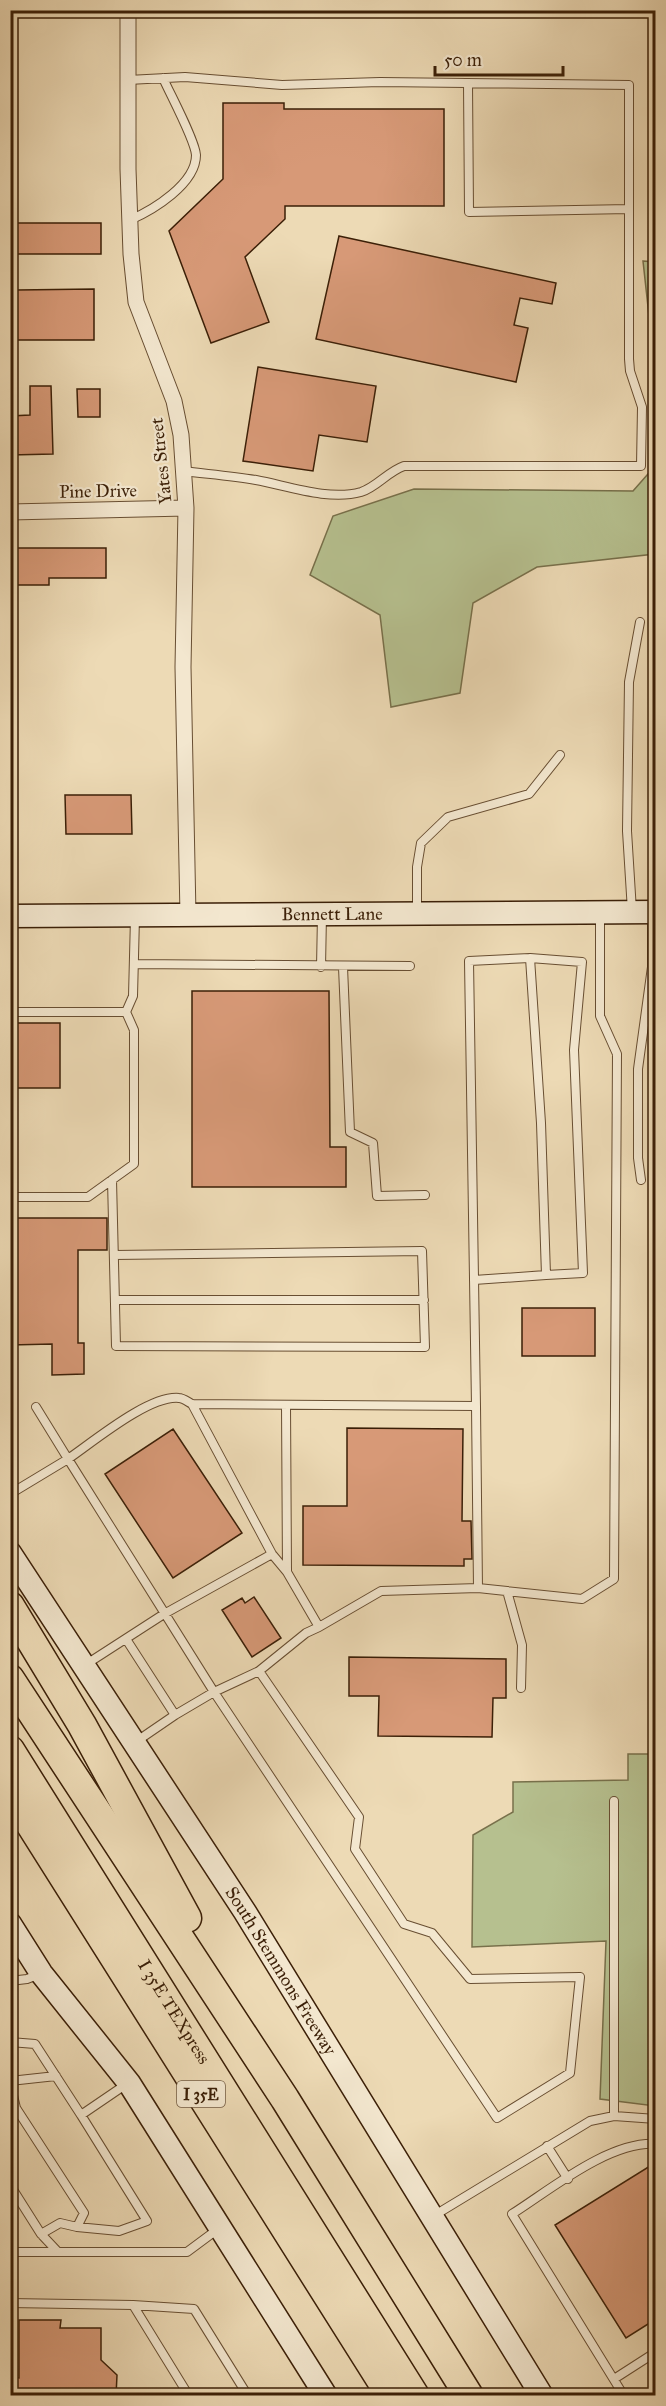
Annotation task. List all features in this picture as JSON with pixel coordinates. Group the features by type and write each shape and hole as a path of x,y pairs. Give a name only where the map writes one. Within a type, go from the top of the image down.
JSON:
{"highway":[{"path":"10,1606 82,1725 285,2099"},
{"path":"10,1679 285,2099 469,2396"},
{"name":"I 35E TEXpress","path":"10,1750 415,2396"},
{"name":"I 35E","path":"10,1792 391,2396"}],"main road":[{"name":"Bennett Lane","path":"10,916 647,912"},
{"name":"South Stemmons Freeway","path":"10,1553 245,1912 434,2216 542,2396"},
{"path":"10,1924 41,1973 129,2083 326,2396"}],"street":[{"name":"Yates Street","path":"128,10 130,220 136,302 174,401 181,435 186,508 183,667 188,915"},
{"name":"Pine Drive","path":"10,512 186,508"}],"lane":[{"path":"130,220 164,202 191,172 195,161 193,144 164,78"},
{"path":"128,80 218,79 282,85 468,83 629,85 629,359 630,371 642,407 641,466 404,466 392,470 373,486 354,493 304,492 256,480 183,471"},
{"path":"468,83 469,212 629,209"},
{"path":"640,622 629,682 627,821 647,912 652,967 638,1069 638,1158 641,1180"},
{"path":"417,913 417,867 421,843 448,817 529,794 560,755"},
{"path":"134,1743 214,1692 259,1671 306,1633 381,1591 478,1588 582,1599 614,1579 617,1054 600,1016 600,912"},
{"path":"321,967 322,914"},
{"path":"10,1197 88,1197 134,1164 134,1030 126,1012 133,996 135,915"},
{"path":"474,1280 583,1273 574,1050 582,962 530,958 469,961 478,1588"},
{"path":"530,958 541,1124 546,1275"},
{"path":"134,964 410,966"},
{"path":"343,967 350,1132 373,1143 377,1196 425,1196"},
{"path":"10,1012 126,1012"},
{"path":"112,1180 116,1346 425,1347 422,1251 114,1255"},
{"path":"115,1300 424,1300"},
{"path":"10,1494 151,1404 181,1398 192,1404 476,1406"},
{"path":"192,1404 272,1554 286,1572 319,1627"},
{"path":"286,1405 286,1572"},
{"path":"36,1407 214,1692 497,2118 570,2073 580,1977 470,1979 432,1933 404,1924 355,1849 359,1817 259,1671"},
{"path":"84,1666 164,1614 272,1554"},
{"path":"507,1591 522,1645 521,1688"},
{"path":"126,1639 175,1715"},
{"path":"614,1801 614,2116"},
{"path":"10,1981 27,1979 41,1973"},
{"path":"10,2042 35,2044 147,2221 119,2231 60,2223 41,2234"},
{"path":"56,2076 10,2082 16,2108 84,2213 77,2227"},
{"path":"81,2115 129,2083"},
{"path":"434,2216 590,2121 614,2116 656,2119"},
{"path":"624,2396 512,2214 619,2149 640,2143 656,2144"},
{"path":"547,2146 568,2179"},
{"path":"10,2185 41,2234 58,2252"},
{"path":"10,2252 187,2252 220,2228"},
{"path":"10,2303 133,2305 194,2309 248,2396"},
{"path":"133,2305 189,2396"},
{"path":"614,2379 656,2352"}],"green space":[{"path":"643,261 655,262 655,371"},
{"path":"655,466 655,554 537,567 473,603 460,693 391,707 380,615 310,575 333,516 414,489 633,491"},
{"path":"628,1754 655,1754 655,2106 600,2099 606,1941 472,1947 473,1835 513,1812 513,1782 628,1780"}],"building":[{"path":"223,103 284,103 284,109 444,109 444,206 285,206 285,219 245,257 269,322 211,343 169,231 223,179"},
{"path":"10,223 101,223 101,254 10,254"},
{"path":"339,236 556,283 552,304 520,298 514,325 528,328 516,382 316,339"},
{"path":"94,289 94,340 17,340 17,290"},
{"path":"258,367 376,386 367,442 319,435 313,471 243,461"},
{"path":"30,386 51,386 53,454 10,455 10,416 30,415"},
{"path":"77,389 100,389 100,417 78,417"},
{"path":"10,548 106,548 106,578 49,578 49,585 10,585"},
{"path":"65,795 131,795 132,834 66,834"},
{"path":"192,991 329,991 330,1147 346,1147 346,1187 192,1187"},
{"path":"10,1023 60,1023 60,1088 10,1088"},
{"path":"10,1218 107,1218 107,1250 78,1250 78,1343 84,1343 84,1374 52,1375 52,1344 10,1345"},
{"path":"522,1308 595,1308 595,1356 522,1356"},
{"path":"347,1428 463,1429 462,1521 471,1521 472,1559 464,1559 464,1566 303,1565 303,1506 347,1506"},
{"path":"173,1429 242,1533 173,1578 105,1474"},
{"path":"254,1597 281,1638 252,1657 222,1610 242,1598 245,1603"},
{"path":"349,1657 506,1659 506,1698 493,1698 492,1737 378,1736 379,1696 349,1696"},
{"path":"650,2166 656,2174 656,2319 626,2338 555,2225"},
{"path":"19,2320 61,2320 60,2328 101,2328 101,2360 117,2375 116,2396 10,2396 10,2377 19,2378"}]}
